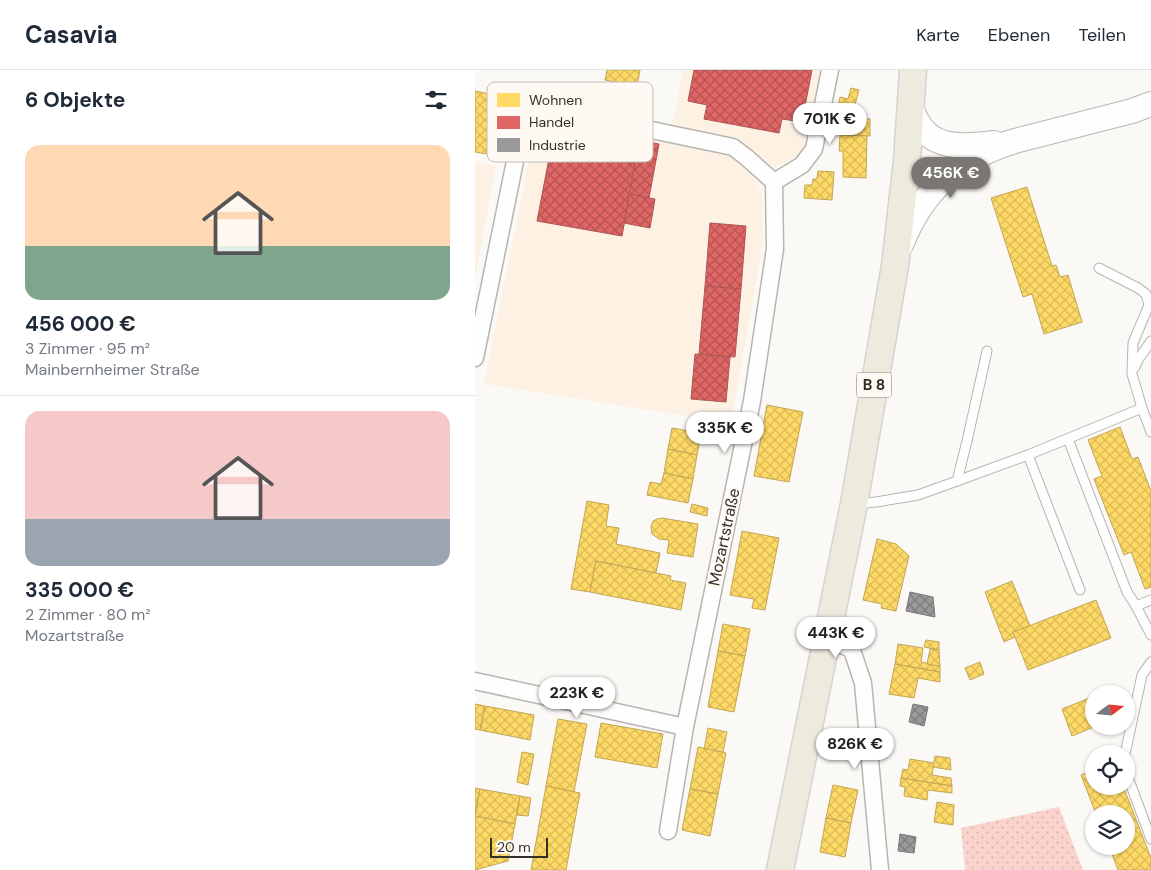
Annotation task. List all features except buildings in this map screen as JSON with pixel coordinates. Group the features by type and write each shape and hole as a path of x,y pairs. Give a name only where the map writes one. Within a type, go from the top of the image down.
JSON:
{"main road":[{"name":"B 8","path":"780,870 854,504 895,266 907,161 913,70"},
{"path":"895,266 899,248 915,214 938,184 967,162 998,146 1132,112 1151,104"},
{"path":"911,106 914,117 920,127 938,141 956,146 1015,141"}],"street":[{"path":"653,130 733,147 774,182 802,165 813,149 829,70"},
{"path":"475,358 515,162"},
{"name":"Mozartstraße","path":"667,831 685,726 752,401 775,249 774,182"},
{"path":"825,641 845,646 852,650 863,683 880,870"},
{"path":"475,681 685,726"}],"lane":[{"path":"1099,268 1139,288 1146,294 1149,305 1133,344 1132,374 1151,432"},
{"path":"1132,374 1138,360 1151,341"},
{"path":"957,481 987,351"},
{"path":"854,504 918,495 1028,454 1142,408"},
{"path":"1068,438 1127,592 1151,635"},
{"path":"1028,454 1080,590"},
{"path":"1136,606 1151,600"},
{"path":"1127,745 1142,674 1151,662"},
{"path":"1134,795 1151,840"}],"shaded area":[{"path":"683,70 823,70 808,140 798,156 754,179 762,192 763,242 731,423 484,384 528,162 653,162 653,140 669,143"},
{"path":"475,161 496,166 475,278"},
{"path":"1059,807 1083,870 965,870 961,828"}]}
